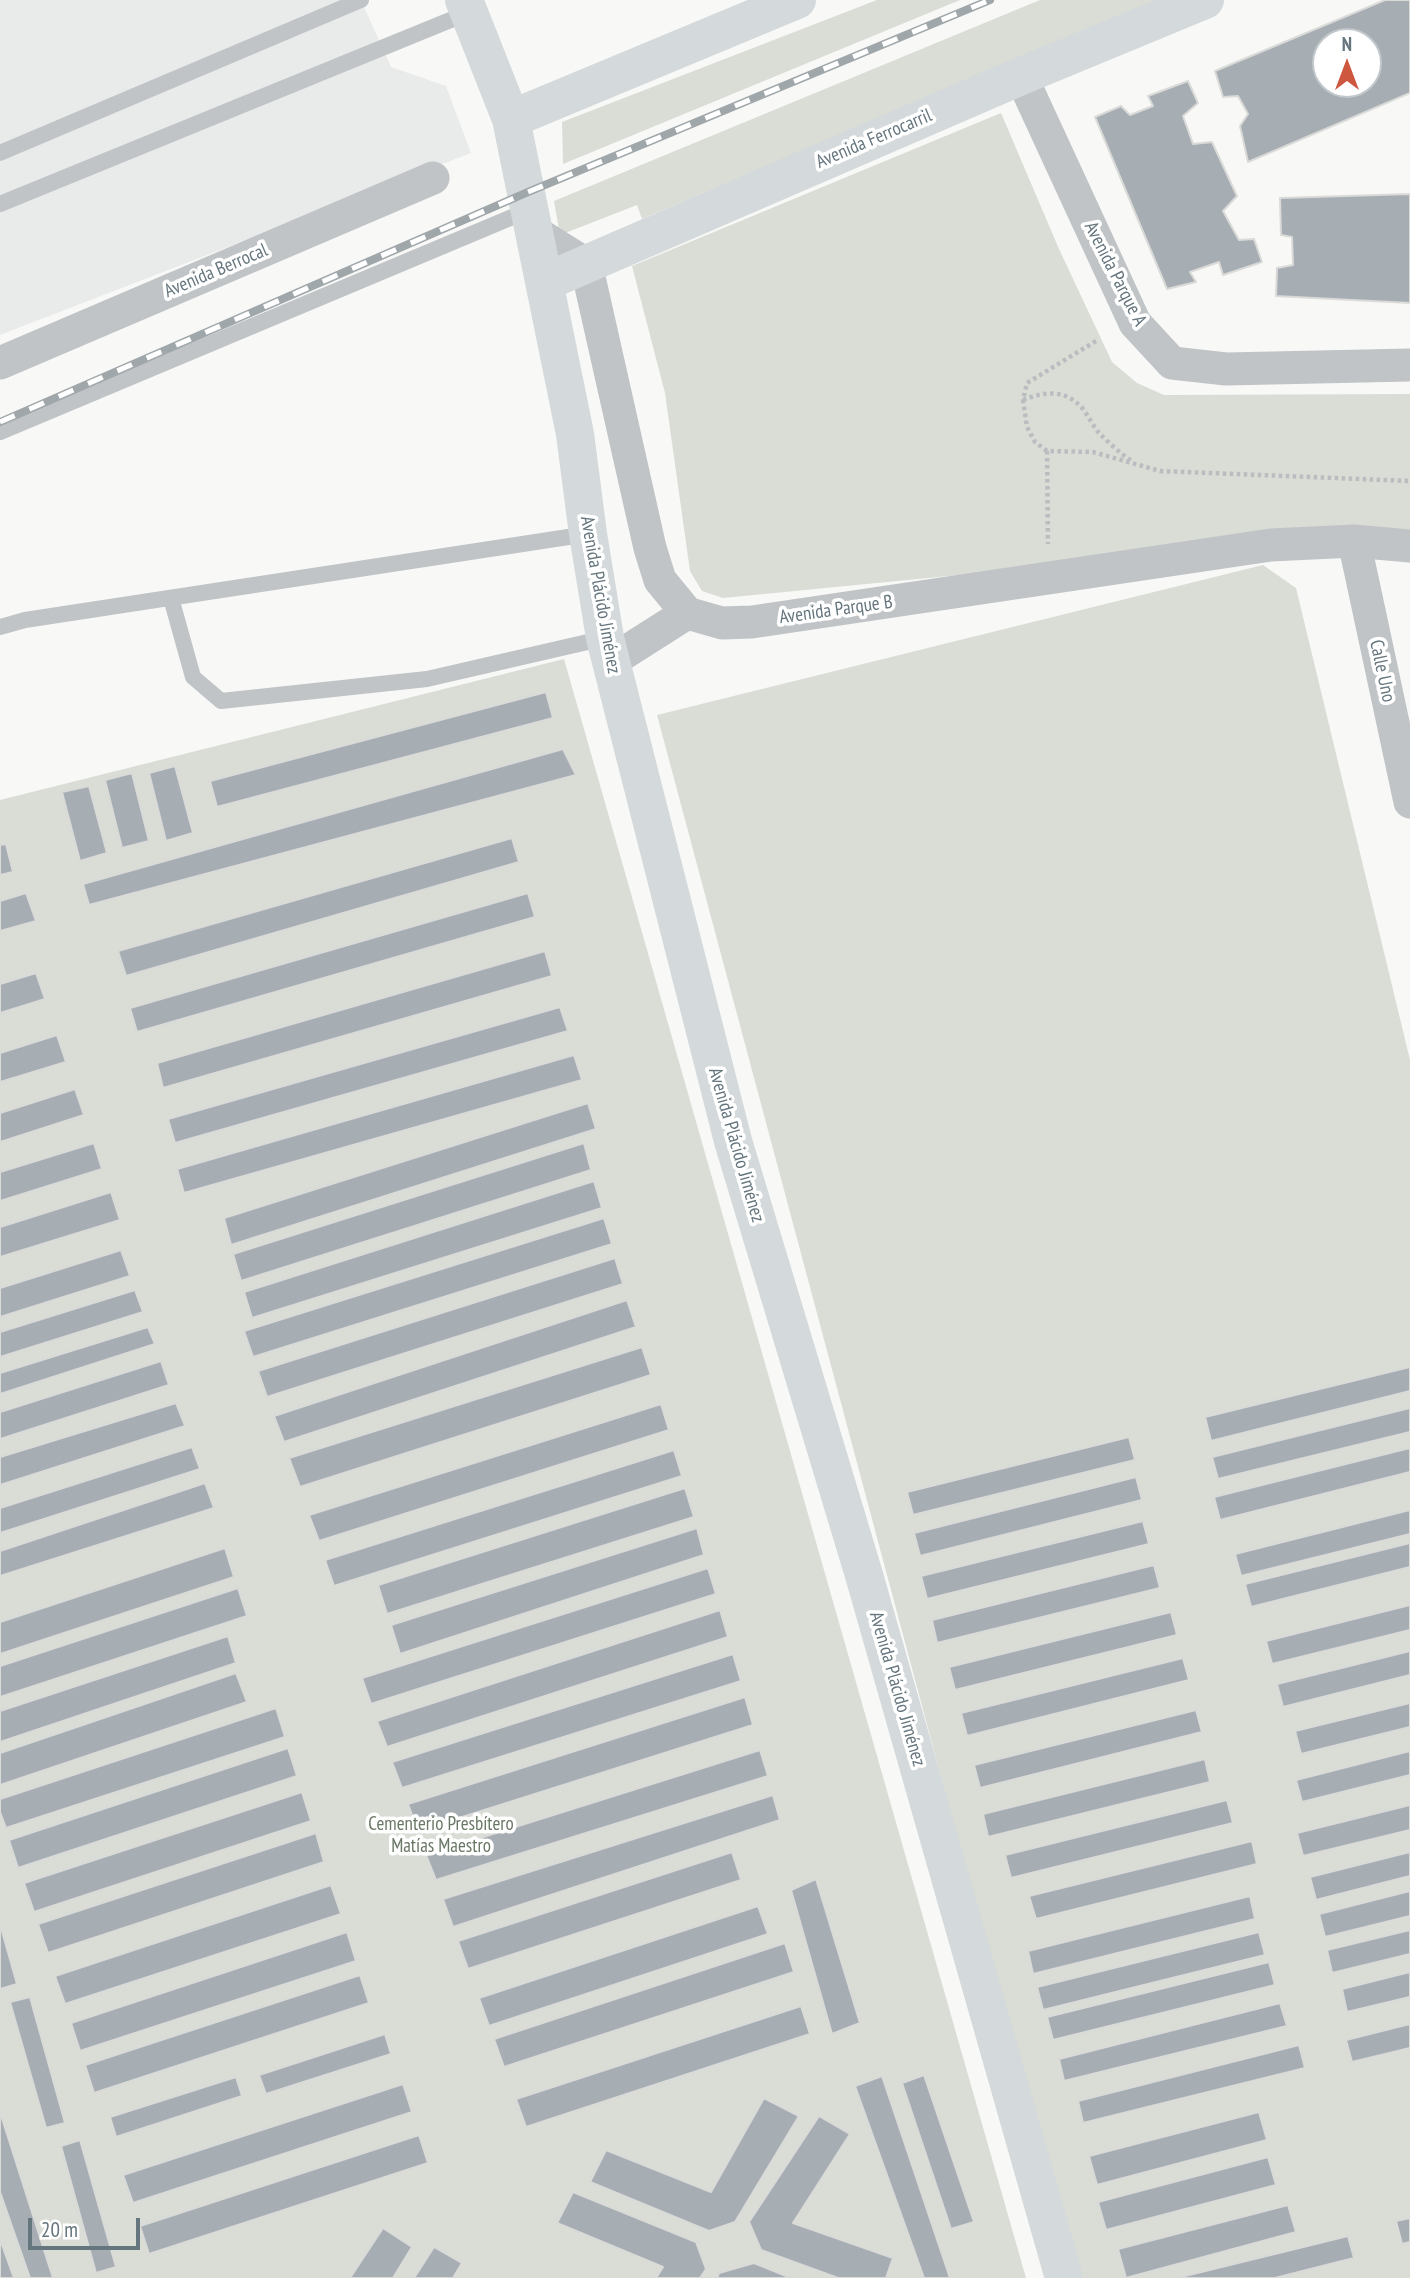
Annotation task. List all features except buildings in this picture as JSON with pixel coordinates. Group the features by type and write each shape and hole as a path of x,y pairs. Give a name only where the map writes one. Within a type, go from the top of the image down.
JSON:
{"main road":[{"path":"511,119 797,0"},
{"name":"Avenida Ferrocarril","path":"545,282 1021,76 1205,0"},
{"name":"Avenida Plácido Jiménez","path":"467,6 511,119 575,434 588,534 608,650 733,1141 868,1588 1063,2278"}],"street":[{"name":"Avenida Parque A","path":"1021,76 1135,323 1172,363 1226,369 1410,365"},
{"name":"Avenida Berrocal","path":"0,363 433,178"},
{"path":"533,221 586,264 650,548 660,580 687,613 608,650"},
{"name":"Avenida Parque B","path":"687,613 722,623 752,622 1271,545 1354,541 1410,546"},
{"name":"Calle Uno","path":"1354,541 1410,802"}],"lane":[{"path":"0,153 361,0"},
{"path":"0,204 467,6"},
{"path":"0,432 533,221"},
{"path":"0,627 25,620 588,534"},
{"path":"171,597 192,677 220,702 427,679 608,650"}],"path":[{"path":"1097,341 1027,383 1023,400 1027,427 1035,442 1046,451 1093,452 1160,471 1410,481"},
{"path":"1023,400 1040,393 1055,392 1071,398 1082,408 1099,432 1137,464"},
{"path":"1046,451 1048,548"}],"shaded area":[{"path":"0,0 361,0 391,67 446,86 471,153 0,335"}],"green space":[{"path":"877,0 960,0 563,164 562,122"},
{"path":"1040,0 1157,0 642,219 637,205 560,235 554,201"},
{"path":"1001,113 1059,249 1112,362 1137,383 1164,395 1410,394 1410,531 723,598 702,591 690,571 665,393 632,266"},
{"path":"1263,565 1296,588 1410,1060 1410,2278 1075,2278 657,715"},
{"name":"Cementerio Presbítero Matías Maestro","path":"564,659 1026,2278 0,2278 0,800"}],"railway":[{"path":"0,422 528,192 990,0"}]}
